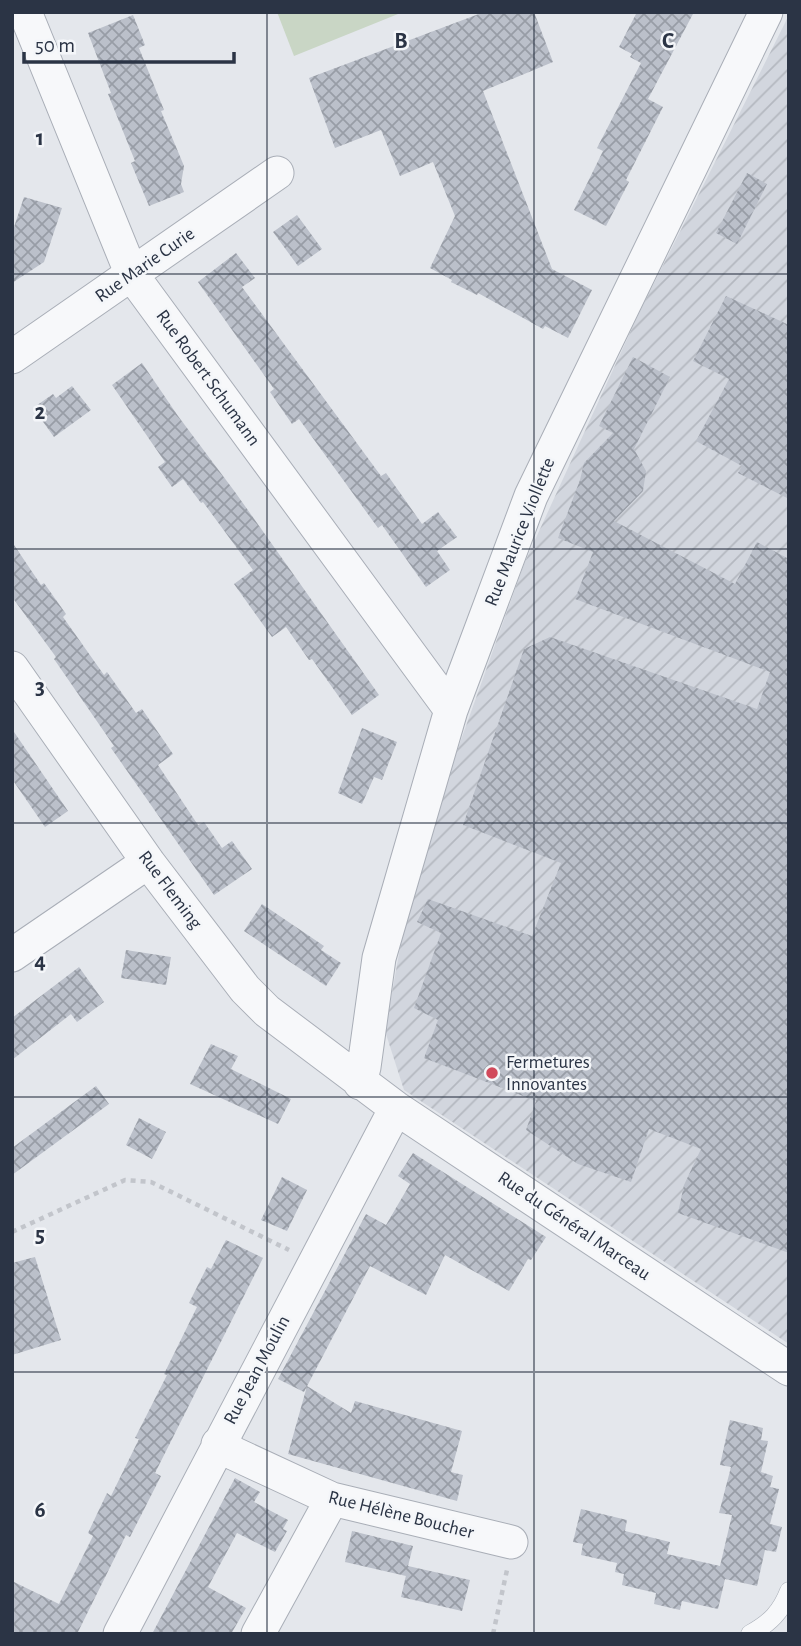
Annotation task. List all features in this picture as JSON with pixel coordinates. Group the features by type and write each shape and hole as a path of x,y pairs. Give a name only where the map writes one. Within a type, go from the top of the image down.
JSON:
{"street":[{"name":"Rue Robert Schumann","path":"25,12 132,275 451,710"},
{"name":"Rue Maurice Viollette","path":"360,1083 365,1067 379,958 451,710 531,496 766,12"},
{"name":"Rue Marie Curie","path":"12,357 277,173"},
{"name":"Rue Fleming","path":"12,668 148,862 245,989 267,1011 360,1083"},
{"path":"12,955 148,862"},
{"name":"Rue du Général Marceau","path":"360,1083 789,1369"},
{"name":"Rue Jean Moulin","path":"120,1634 396,1108"},
{"name":"Rue Hélène Boucher","path":"218,1444 332,1499 511,1542"},
{"path":"257,1634 332,1499"}],"lane":[{"path":"750,1634 769,1624 783,1605 789,1591"}],"path":[{"path":"12,1232 125,1180 151,1182 314,1263"},
{"path":"493,1634 511,1542"}],"shaded area":[{"path":"789,15 789,1344 404,1090 385,1031 414,871 524,564 639,313"}],"green space":[{"path":"277,12 403,12 294,56"}],"building":[{"path":"484,12 534,12 553,62 483,91 552,269 592,290 568,338 545,326 543,329 478,293 477,295 451,282 452,280 430,268 455,216 433,162 400,176 381,130 335,148 309,78"},
{"path":"637,12 694,12 648,99 663,107 606,226 574,210 603,151 597,148 641,63 619,47"},
{"path":"133,15 145,45 139,48 184,166 181,184 184,192 149,206 131,163 135,161 108,94 111,93 88,33"},
{"path":"747,173 767,184 737,244 716,233"},
{"path":"24,197 62,208 44,262 12,283 12,233"},
{"path":"297,215 322,249 298,266 273,232"},
{"path":"236,253 255,278 242,287 381,476 386,473 422,524 438,512 457,537 437,551 450,570 426,587 382,525 378,528 299,419 292,424 270,392 274,389 198,282"},
{"path":"726,296 789,325 789,499 738,473 742,466 696,441 729,379 693,361"},
{"path":"633,357 670,377 634,449 646,471 643,491 614,521 735,584 757,542 789,559 789,1253 678,1213 684,1185 701,1149 649,1129 631,1182 578,1164 526,1130 536,1101 424,1058 438,1020 414,1008 441,933 417,922 428,899 532,936 561,863 463,825 524,649 550,637 757,709 770,672 575,599 593,552 558,538 584,463 613,433 599,426"},
{"path":"142,363 379,695 352,715 286,627 272,637 234,584 253,570 183,479 172,487 158,467 165,462 112,385"},
{"path":"72,386 91,410 54,437 33,408 53,394 56,398"},
{"path":"12,542 41,585 44,583 66,614 63,617 104,675 107,672 136,713 142,709 173,754 158,765 198,825 204,822 222,848 232,841 252,869 214,895 111,748 114,746 54,659 56,657 12,597"},
{"path":"362,728 397,742 382,780 374,777 362,804 338,793"},
{"path":"12,729 68,811 45,827 12,779"},
{"path":"262,904 324,946 321,950 341,963 326,986 244,931"},
{"path":"126,950 171,957 166,985 121,978"},
{"path":"79,967 104,1002 77,1022 71,1014 12,1060 12,1018"},
{"path":"211,1044 238,1056 231,1069 291,1099 278,1124 190,1084"},
{"path":"96,1086 109,1104 12,1175 12,1148"},
{"path":"139,1118 166,1132 152,1159 126,1145"},
{"path":"413,1153 546,1237 531,1260 528,1259 509,1291 445,1255 426,1295 370,1266 304,1392 278,1379 366,1214 386,1225 410,1184 398,1176"},
{"path":"282,1177 307,1190 287,1231 261,1220"},
{"path":"226,1240 263,1258 155,1473 161,1476 130,1537 126,1535 77,1634 12,1634 12,1581 59,1604 93,1536 88,1533 107,1493 111,1496 139,1439 135,1438 197,1307 189,1303 207,1267 211,1269"},
{"path":"35,1257 61,1340 12,1355 12,1263"},
{"path":"307,1386 351,1413 355,1401 462,1431 451,1472 463,1475 457,1501 288,1454"},
{"path":"730,1420 763,1428 761,1440 768,1441 761,1472 773,1476 770,1487 779,1489 770,1524 782,1527 776,1552 765,1550 757,1586 725,1579 718,1609 682,1601 680,1610 654,1604 656,1593 622,1585 624,1574 615,1572 617,1563 581,1555 583,1544 573,1542 581,1509 627,1520 625,1531 670,1542 667,1554 720,1566 732,1515 719,1513 731,1467 720,1465"},
{"path":"235,1478 260,1492 254,1502 288,1520 283,1529 287,1531 275,1552 237,1533 208,1587 246,1608 231,1634 152,1634"},
{"path":"352,1531 413,1546 408,1566 470,1580 462,1611 401,1597 406,1576 345,1562"}],"place":[{"name":"Fermetures Innovantes","path":"492,1073"}]}
